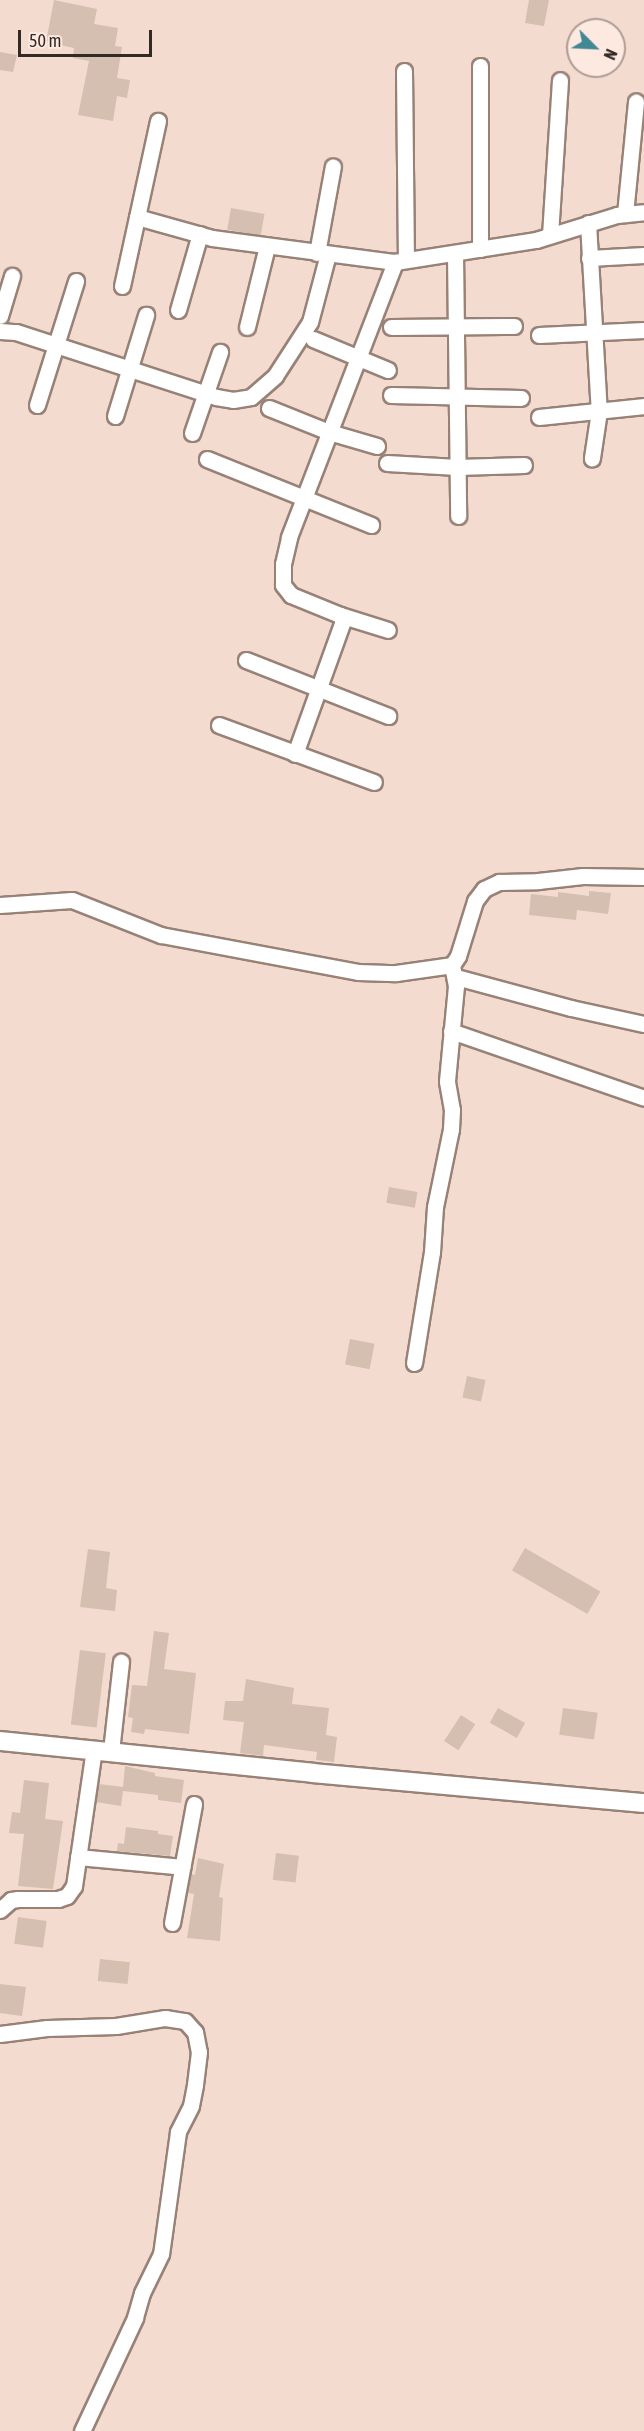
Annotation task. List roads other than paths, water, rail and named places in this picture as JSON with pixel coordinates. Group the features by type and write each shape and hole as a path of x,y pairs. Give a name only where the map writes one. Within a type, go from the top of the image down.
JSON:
{"street":[{"path":"480,66 480,249"},
{"path":"388,630 340,615 291,595 283,585 283,564 289,537 329,432 400,261 405,71"},
{"path":"550,235 560,80"},
{"path":"625,214 636,102"},
{"path":"122,286 158,121"},
{"path":"0,331 16,332 205,393 233,400 251,397 275,376 310,322 323,253 333,166"},
{"path":"137,217 200,234 267,246 400,261 480,249 550,235 588,223 644,212"},
{"path":"588,223 592,332 599,411 592,458"},
{"path":"178,310 200,234"},
{"path":"247,327 267,246"},
{"path":"455,253 458,516"},
{"path":"589,258 644,255"},
{"path":"0,316 12,276"},
{"path":"37,405 76,280"},
{"path":"115,416 146,315"},
{"path":"391,327 514,326"},
{"path":"538,335 644,330"},
{"path":"313,339 388,370"},
{"path":"192,433 220,352"},
{"path":"391,395 520,398"},
{"path":"539,417 644,406"},
{"path":"269,408 329,432 377,446"},
{"path":"207,459 371,525"},
{"path":"387,463 457,467 524,465"},
{"path":"295,754 343,626 340,615"},
{"path":"246,660 388,716"},
{"path":"219,725 374,782"},
{"path":"414,1363 432,1252 435,1207 451,1129 452,1110 447,1081 454,971 475,901 484,889 499,882 583,876 644,877"},
{"path":"0,904 72,900 162,935 358,972 454,971 571,1008 644,1024"},
{"path":"451,1031 644,1098"},
{"path":"0,1910 11,1900 58,1899 68,1896 74,1886 78,1857 121,1662"},
{"path":"0,1741 313,1773 644,1803"},
{"path":"172,1923 194,1804"},
{"path":"78,1857 183,1868"},
{"path":"0,2034 47,2028 116,2026 165,2018 185,2021 195,2032 198,2052 193,2096 191,2106 178,2132 161,2254 142,2292 135,2318 82,2431"}]}
